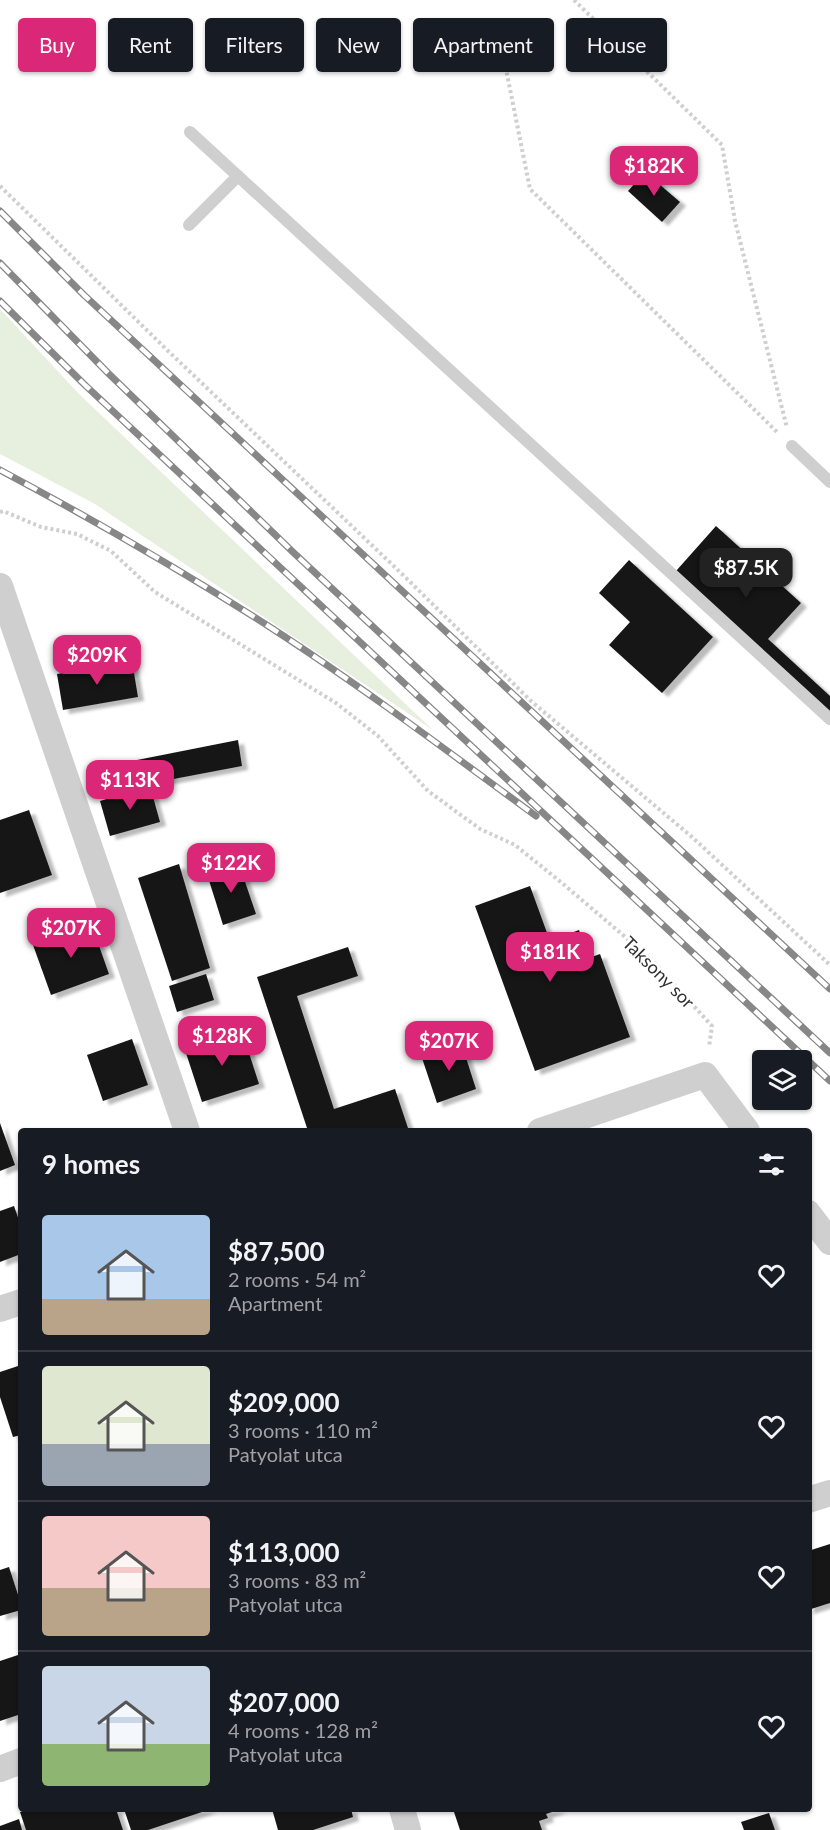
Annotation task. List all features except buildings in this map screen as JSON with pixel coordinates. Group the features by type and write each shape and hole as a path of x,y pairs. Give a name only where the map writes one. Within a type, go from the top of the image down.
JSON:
{"street":[{"path":"0,586 186,1128"},
{"path":"549,1128 705,1075 745,1128"},
{"path":"812,1218 830,1242"},
{"path":"0,1309 18,1303"},
{"path":"812,1499 830,1493"},
{"path":"0,1768 18,1762"},
{"path":"403,1812 408,1830"}],"lane":[{"path":"190,132 830,719"},
{"path":"189,225 238,176"},
{"path":"792,446 830,482"}],"path":[{"path":"574,0 722,145 735,221 792,446"},
{"path":"507,72 530,189 792,446"},
{"path":"0,186 531,700 692,837 830,965"},
{"name":"Taksony sor","path":"0,512 3,511 41,527 77,534 111,551 155,592 245,645 336,703 378,736 428,791 480,829 515,845 651,959 712,1026 705,1075"}],"green space":[{"path":"0,309 80,395 433,730 95,504 0,454"}],"railway":[{"path":"0,211 84,295 830,989"},
{"path":"0,263 108,373 295,554 830,1053"},
{"path":"0,301 86,386 830,1081"},
{"path":"0,470 140,547 276,631 375,698 536,816"}]}
